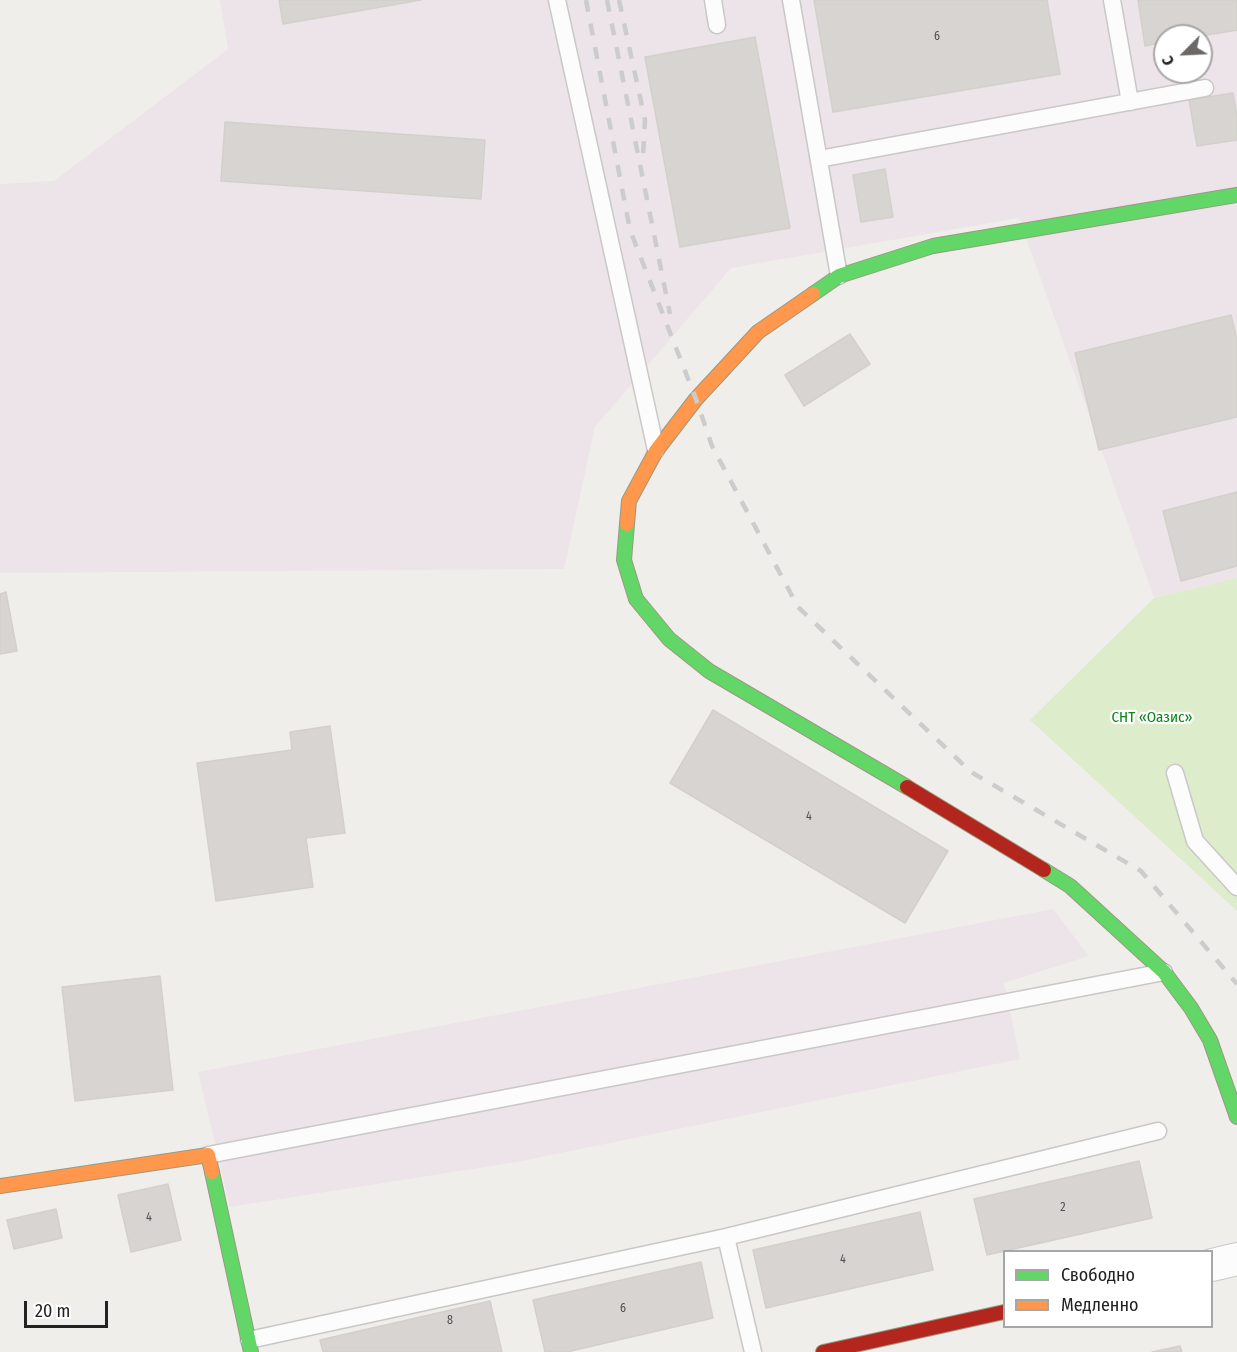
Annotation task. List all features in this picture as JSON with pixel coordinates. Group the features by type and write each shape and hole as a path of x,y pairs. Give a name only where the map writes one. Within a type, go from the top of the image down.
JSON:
{"street":[{"path":"1237,195 933,246 839,276 758,332 696,399 656,451 629,501 624,560 636,599 669,639 709,671 920,794 1070,886 1164,972 1191,1008 1210,1040 1237,1117"},
{"path":"0,1186 208,1155 250,1346"},
{"path":"1213,1265 1237,1259"},
{"path":"823,1352 1003,1312"}],"lane":[{"path":"557,0 656,451"},
{"path":"713,0 717,25"},
{"path":"791,0 839,276"},
{"path":"1112,0 1130,102"},
{"path":"819,159 1205,88"},
{"path":"1175,773 1195,841 1237,887"},
{"path":"208,1155 1164,972"},
{"path":"250,1346 726,1236 1158,1131"},
{"path":"726,1236 753,1352"}],"shaded area":[{"path":"220,0 1237,0 1237,578 1154,598 1019,218 731,268 595,427 564,569 0,573 0,184 54,181 228,49"},
{"path":"1053,909 1089,956 1004,983 1020,1059 517,1162 230,1207 198,1072"}],"green space":[{"name":"СНТ «Оазис»","path":"1237,578 1237,911 1030,720 1154,598"}],"building":[{"path":"279,0 421,0 283,24"},
{"path":"814,0 1047,0 1060,74 833,112"},
{"path":"1138,0 1237,0 1237,30 1213,34 1213,24 1153,24 1153,44 1145,46"},
{"path":"755,37 790,228 680,247 645,57"},
{"path":"1233,93 1237,116 1237,140 1197,146 1189,100"},
{"path":"225,122 485,140 481,199 221,181"},
{"path":"885,169 893,217 861,222 853,175"},
{"path":"1231,315 1237,340 1237,417 1099,450 1075,353"},
{"path":"850,334 870,364 804,406 785,375"},
{"path":"1237,492 1237,566 1181,581 1163,511"},
{"path":"6,592 17,651 0,654 0,594"},
{"path":"713,710 948,851 905,923 670,783"},
{"path":"330,726 345,833 306,838 313,887 216,901 197,763 292,750 290,732"},
{"path":"160,976 173,1090 75,1101 62,987"},
{"path":"1139,1161 1152,1218 987,1255 974,1199"},
{"path":"168,1184 181,1240 131,1252 118,1195"},
{"path":"56,1209 62,1238 14,1249 7,1220"},
{"path":"920,1212 933,1270 766,1308 753,1250"},
{"path":"701,1262 713,1318 567,1352 545,1352 533,1300"},
{"path":"490,1301 502,1352 323,1352 320,1340"},
{"path":"1180,1346 1182,1352 1152,1352"}],"railway":[{"path":"586,0 630,230 712,446 798,607 971,772 1141,871 1237,984"},
{"path":"607,0 670,314"},
{"path":"619,0 645,120 643,157"}],"traffic: fast":[{"path":"813,294 839,276 933,246 1237,195"},
{"path":"627,524 624,560 636,599 669,639 709,671 907,787"},
{"path":"1044,870 1070,886 1164,972 1191,1008 1210,1040 1237,1117"},
{"path":"212,1172 251,1352"}],"traffic: slow":[{"path":"627,524 629,501 656,451 696,399 758,332 813,294"},
{"path":"0,1186 208,1155 212,1172"}],"traffic: jam":[{"path":"907,787 1044,870"},
{"path":"823,1352 1003,1312"}]}
